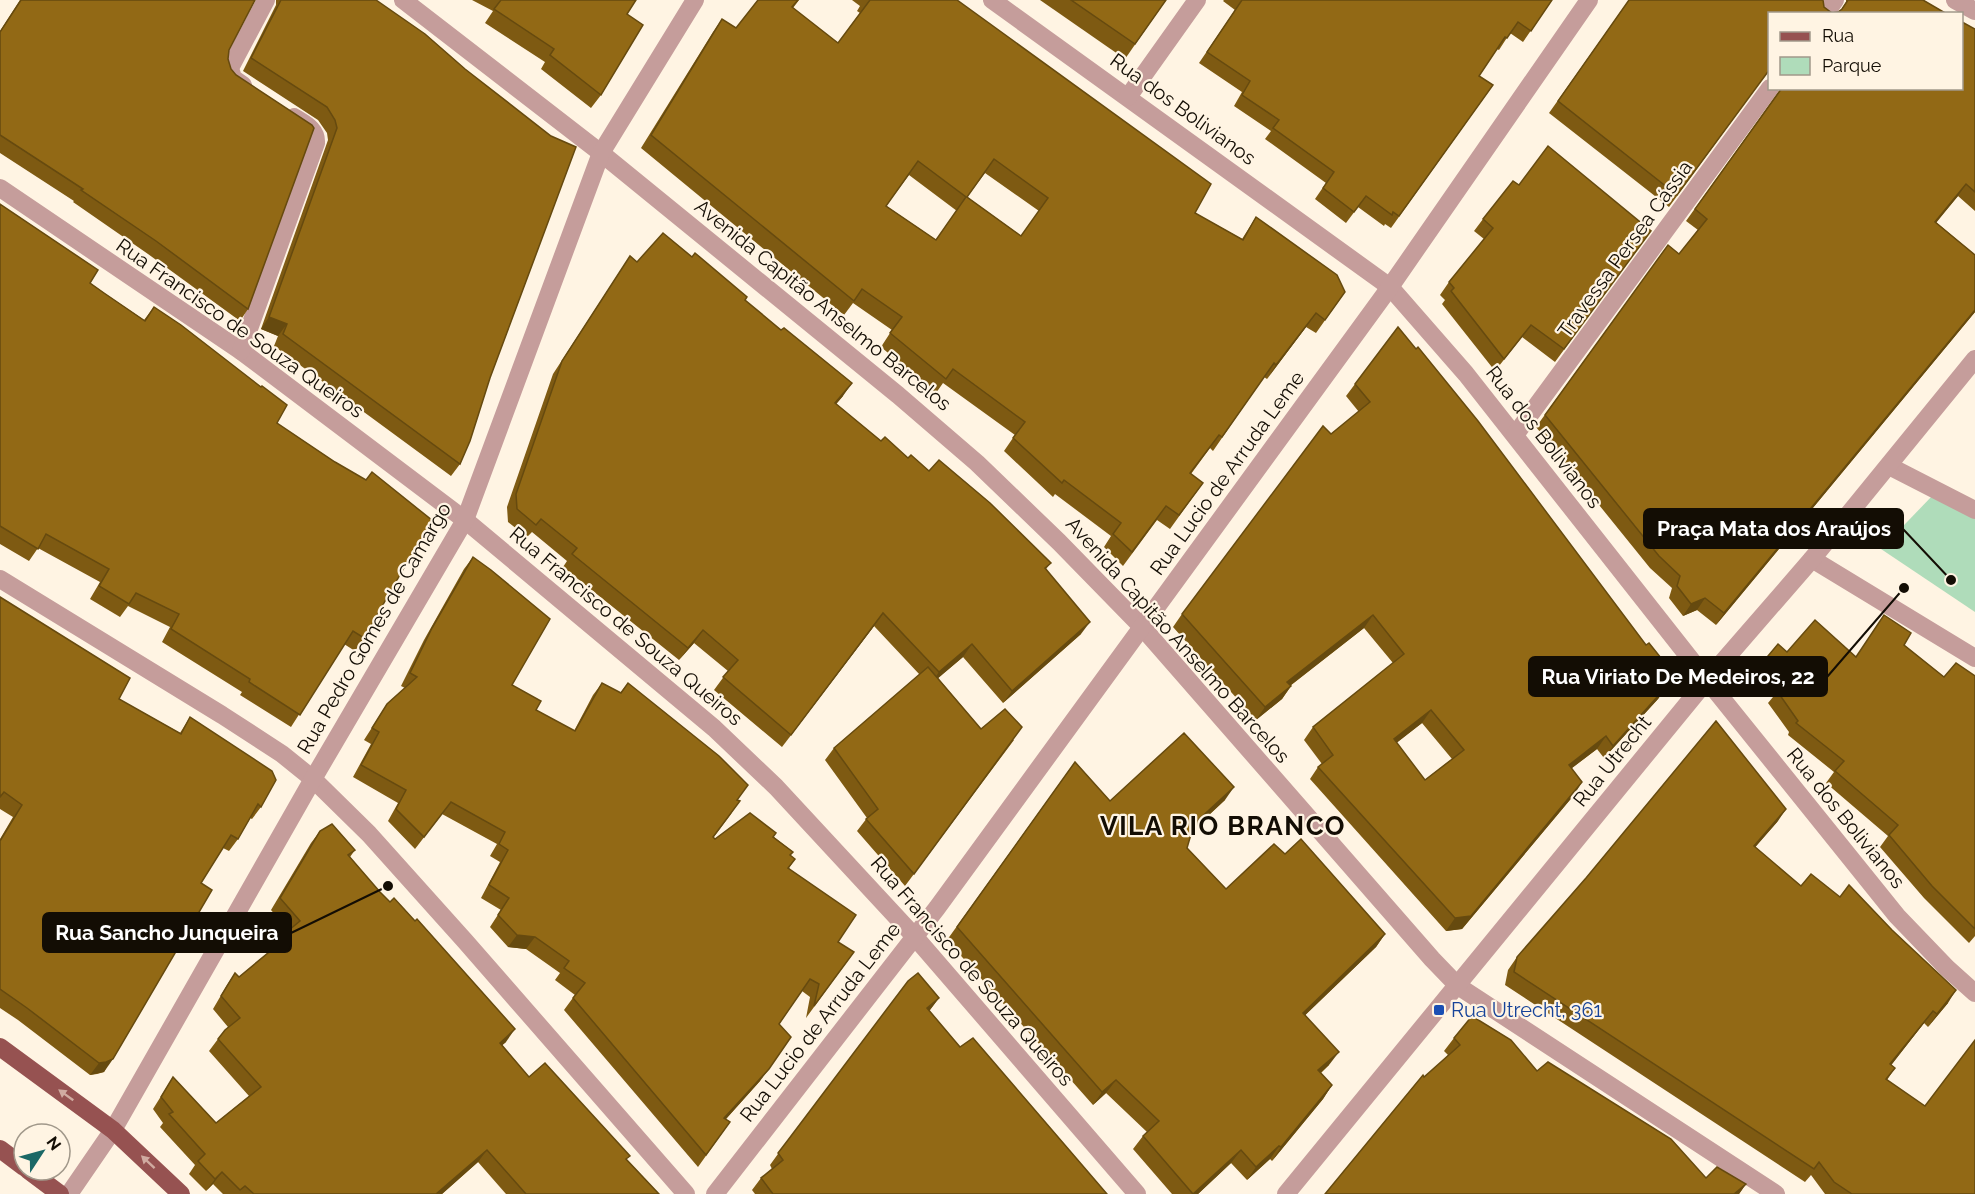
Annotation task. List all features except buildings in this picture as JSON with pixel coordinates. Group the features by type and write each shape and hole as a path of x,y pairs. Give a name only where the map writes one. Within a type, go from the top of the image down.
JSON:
{"main road":[{"path":"0,1047 113,1130 181,1194"},
{"path":"44,1182 60,1194"}],"street":[{"path":"253,91 233,78 230,68 266,0"},
{"name":"Avenida Capitão Anselmo Barcelos","path":"403,0 601,153 898,394 968,456 1059,542 1142,627 1458,986 1776,1194"},
{"name":"Rua Pedro Gomes de Camargo","path":"69,1194 113,1130 313,779 465,520 601,153 695,0"},
{"name":"Rua dos Bolivianos","path":"992,0 1390,288 1434,336 1515,435 1707,680 1897,916 1947,969 1975,993"},
{"path":"1128,97 1197,0"},
{"name":"Rua Lucio de Arruda Leme","path":"716,1194 915,938 1390,288 1589,0"},
{"path":"1955,0 1975,11"},
{"name":"Travessa Persea Cássia","path":"1515,435 1769,90"},
{"path":"241,351 316,143 312,129 282,110"},
{"name":"Rua Francisco de Souza Queiros","path":"0,188 241,351 465,520 714,728 754,764 915,938 1137,1194"},
{"name":"Rua Utrecht","path":"1286,1194 1707,680 1812,559 1975,359"},
{"path":"1889,466 1975,510"},
{"path":"1812,559 1975,658"},
{"path":"0,579 222,715 282,754 313,779 369,834 458,933 686,1194"}],"green space":[{"path":"1934,494 1975,515 1975,612 1881,549"}],"place":[{"name":"Praça Mata dos Araújos","path":"1951,580"},
{"name":"Rua Viriato De Medeiros, 22","path":"1904,588"},
{"name":"Rua Sancho Junqueira","path":"388,886"},
{"name":"Rua Utrecht, 361","path":"1439,1010"}],"district":[{"name":"VILA RIO BRANCO","path":"1223,826"}]}
